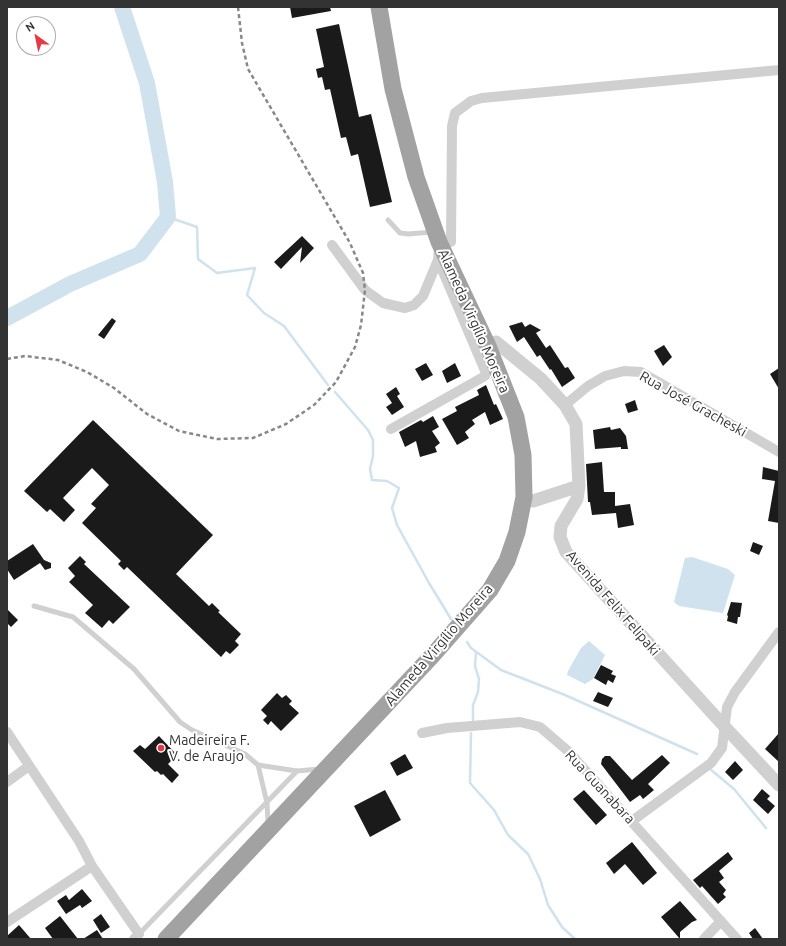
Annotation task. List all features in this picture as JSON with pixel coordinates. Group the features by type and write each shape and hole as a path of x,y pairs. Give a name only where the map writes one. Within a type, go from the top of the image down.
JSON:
{"highway":[{"name":"Alameda Virgílio Moreira","path":"166,939 432,656 490,590 507,561 517,532 524,497 523,455 516,418 488,346 416,177 393,89 379,7"},
{"name":"Alameda Virgílio Moreira","path":"180,939 439,662 498,595 515,566 526,535 533,501 533,454 525,415 496,342 442,239 403,87 389,7"}],"street":[{"path":"332,245 365,290 383,303 405,308 414,305 423,296 438,260 442,239 452,126 455,113 471,101 482,98 779,70"},
{"path":"391,429 485,376 486,373 438,260"},
{"name":"Avenida Felix Felipaki","path":"496,342 541,379 565,405 576,424 579,486 577,499 561,526 560,537 566,552 724,726 779,784"},
{"name":"Rua José Gracheski","path":"565,405 588,386 605,376 624,371 641,372 779,452"},
{"path":"533,501 579,486"},
{"path":"632,820 711,763 722,748 727,707 735,692 779,632"},
{"name":"Rua Guanabara","path":"422,733 447,728 520,722 540,727 568,751 632,820 736,939"},
{"path":"7,732 79,841 92,866 136,936"},
{"path":"7,782 29,766"},
{"path":"7,922 92,866"},
{"path":"704,939 721,921"}],"lane":[{"path":"388,220 400,233 442,239"},
{"path":"34,606 73,617 134,669 180,722 192,730 245,754 258,765 297,771 328,768"},
{"path":"258,765 267,803 269,831"},
{"path":"136,936 297,771"}],"water":[{"path":"692,557 728,569 735,575 723,613 679,606 674,602 685,558"},
{"path":"589,641 605,655 593,679 585,684 567,675 581,648"}],"building":[{"path":"290,7 330,7 331,11 292,18"},
{"path":"339,24 359,117 371,114 392,202 370,207 358,154 351,156 346,137 341,138 330,89 325,90 322,77 318,78 316,69 324,67 316,29"},
{"path":"302,236 314,248 300,263 302,247 281,269 274,262"},
{"path":"112,318 116,321 104,339 98,335"},
{"path":"522,322 525,327 530,324 541,330 536,333 546,348 550,345 565,368 568,367 575,378 562,387 551,369 550,370 540,355 537,357 524,337 517,342 509,326"},
{"path":"664,345 672,357 663,366 654,351"},
{"path":"426,363 433,375 422,381 415,369"},
{"path":"455,363 461,376 447,383 442,371"},
{"path":"779,368 779,389 770,374"},
{"path":"486,385 494,405 496,404 503,419 490,425 485,412 472,420 475,424 465,432 469,438 457,445 442,419 457,411 455,407 479,395 477,390"},
{"path":"396,387 400,394 397,396 404,407 392,415 386,407 392,403 386,394"},
{"path":"635,400 638,410 628,413 625,404"},
{"path":"433,416 439,427 432,431 440,443 435,447 437,452 420,457 416,441 405,447 399,432 421,420 423,422"},
{"path":"93,420 213,535 176,574 209,606 212,603 220,611 218,612 241,634 235,641 239,645 230,654 226,651 221,657 127,567 124,570 118,564 121,561 82,523 96,508 91,504 109,485 92,468 63,498 75,510 64,522 50,509 47,512 24,491"},
{"path":"610,427 611,430 620,428 626,436 628,449 621,449 621,447 595,449 593,430"},
{"path":"602,462 604,492 615,492 615,506 630,504 634,525 618,528 616,513 592,515 590,502 588,502 586,464"},
{"path":"763,467 779,471 779,523 768,521 775,481 762,479"},
{"path":"753,542 763,546 759,555 750,551"},
{"path":"33,544 44,560 51,563 51,568 45,570 40,563 14,580 7,569 7,561"},
{"path":"80,556 86,562 84,564 130,607 113,624 109,620 102,628 85,613 93,605 69,582 75,576 68,568"},
{"path":"731,602 742,603 740,617 738,617 737,624 727,621 727,615"},
{"path":"7,609 18,620 11,627 7,623"},
{"path":"601,665 613,671 611,674 616,676 613,683 608,680 606,685 594,678"},
{"path":"598,692 613,698 608,707 593,701"},
{"path":"277,693 282,698 286,695 292,701 289,704 299,713 281,731 271,721 268,725 263,720 267,716 261,710"},
{"path":"779,733 779,762 765,749"},
{"path":"159,736 177,755 168,764 179,775 172,783 163,774 161,775 157,771 155,772 133,751 140,745 145,749"},
{"path":"405,754 413,768 397,776 390,763"},
{"path":"662,755 670,763 648,784 654,790 643,799 640,795 630,802 601,764 602,759 605,756 610,756 632,780"},
{"path":"735,761 743,770 733,780 725,772"},
{"path":"762,789 770,796 767,799 775,806 768,814 753,800"},
{"path":"385,790 401,820 370,837 354,806"},
{"path":"584,790 607,815 596,825 573,799"},
{"path":"632,842 657,873 643,885 625,864 614,874 606,863"},
{"path":"728,852 733,859 719,871 724,878 719,882 726,890 723,894 726,897 718,904 702,886 700,888 693,880"},
{"path":"82,889 92,901 82,908 80,905 66,914 57,901 66,895 69,900"},
{"path":"680,901 697,920 692,922 680,932 680,939 661,917"},
{"path":"101,914 110,927 101,933 93,920"},
{"path":"60,916 78,939 53,939 45,928"},
{"path":"19,925 31,939 7,939 7,936"},
{"path":"755,928 763,939 753,939 749,933"},
{"path":"97,930 103,939 83,939"}],"waterway":[{"path":"7,318 70,284 140,254 168,217 165,182 147,83 122,7"},
{"path":"168,217 197,227 198,259 217,273 255,268 247,295 264,313 284,326 328,385"},
{"path":"335,392 368,430 373,440 373,456 370,469 372,480 387,481 399,488 392,508 397,525 451,619"},
{"path":"467,642 471,648 501,670 565,695 697,754"},
{"path":"473,720 473,705 478,692 479,679 475,666 476,652"},
{"path":"471,733 470,783 494,810 508,835 528,854 540,879 548,905 562,927 575,939"},
{"path":"710,769 734,789 766,828"}],"railway":[{"path":"7,359 25,356 58,360 87,372 114,388 147,414 179,431 217,439 253,438 286,424 314,405 336,382 355,347 361,325 365,290 363,273 350,243 248,69 242,43 238,7"}],"place":[{"name":"Madeireira F. V. de Araujo","path":"161,748"}]}
